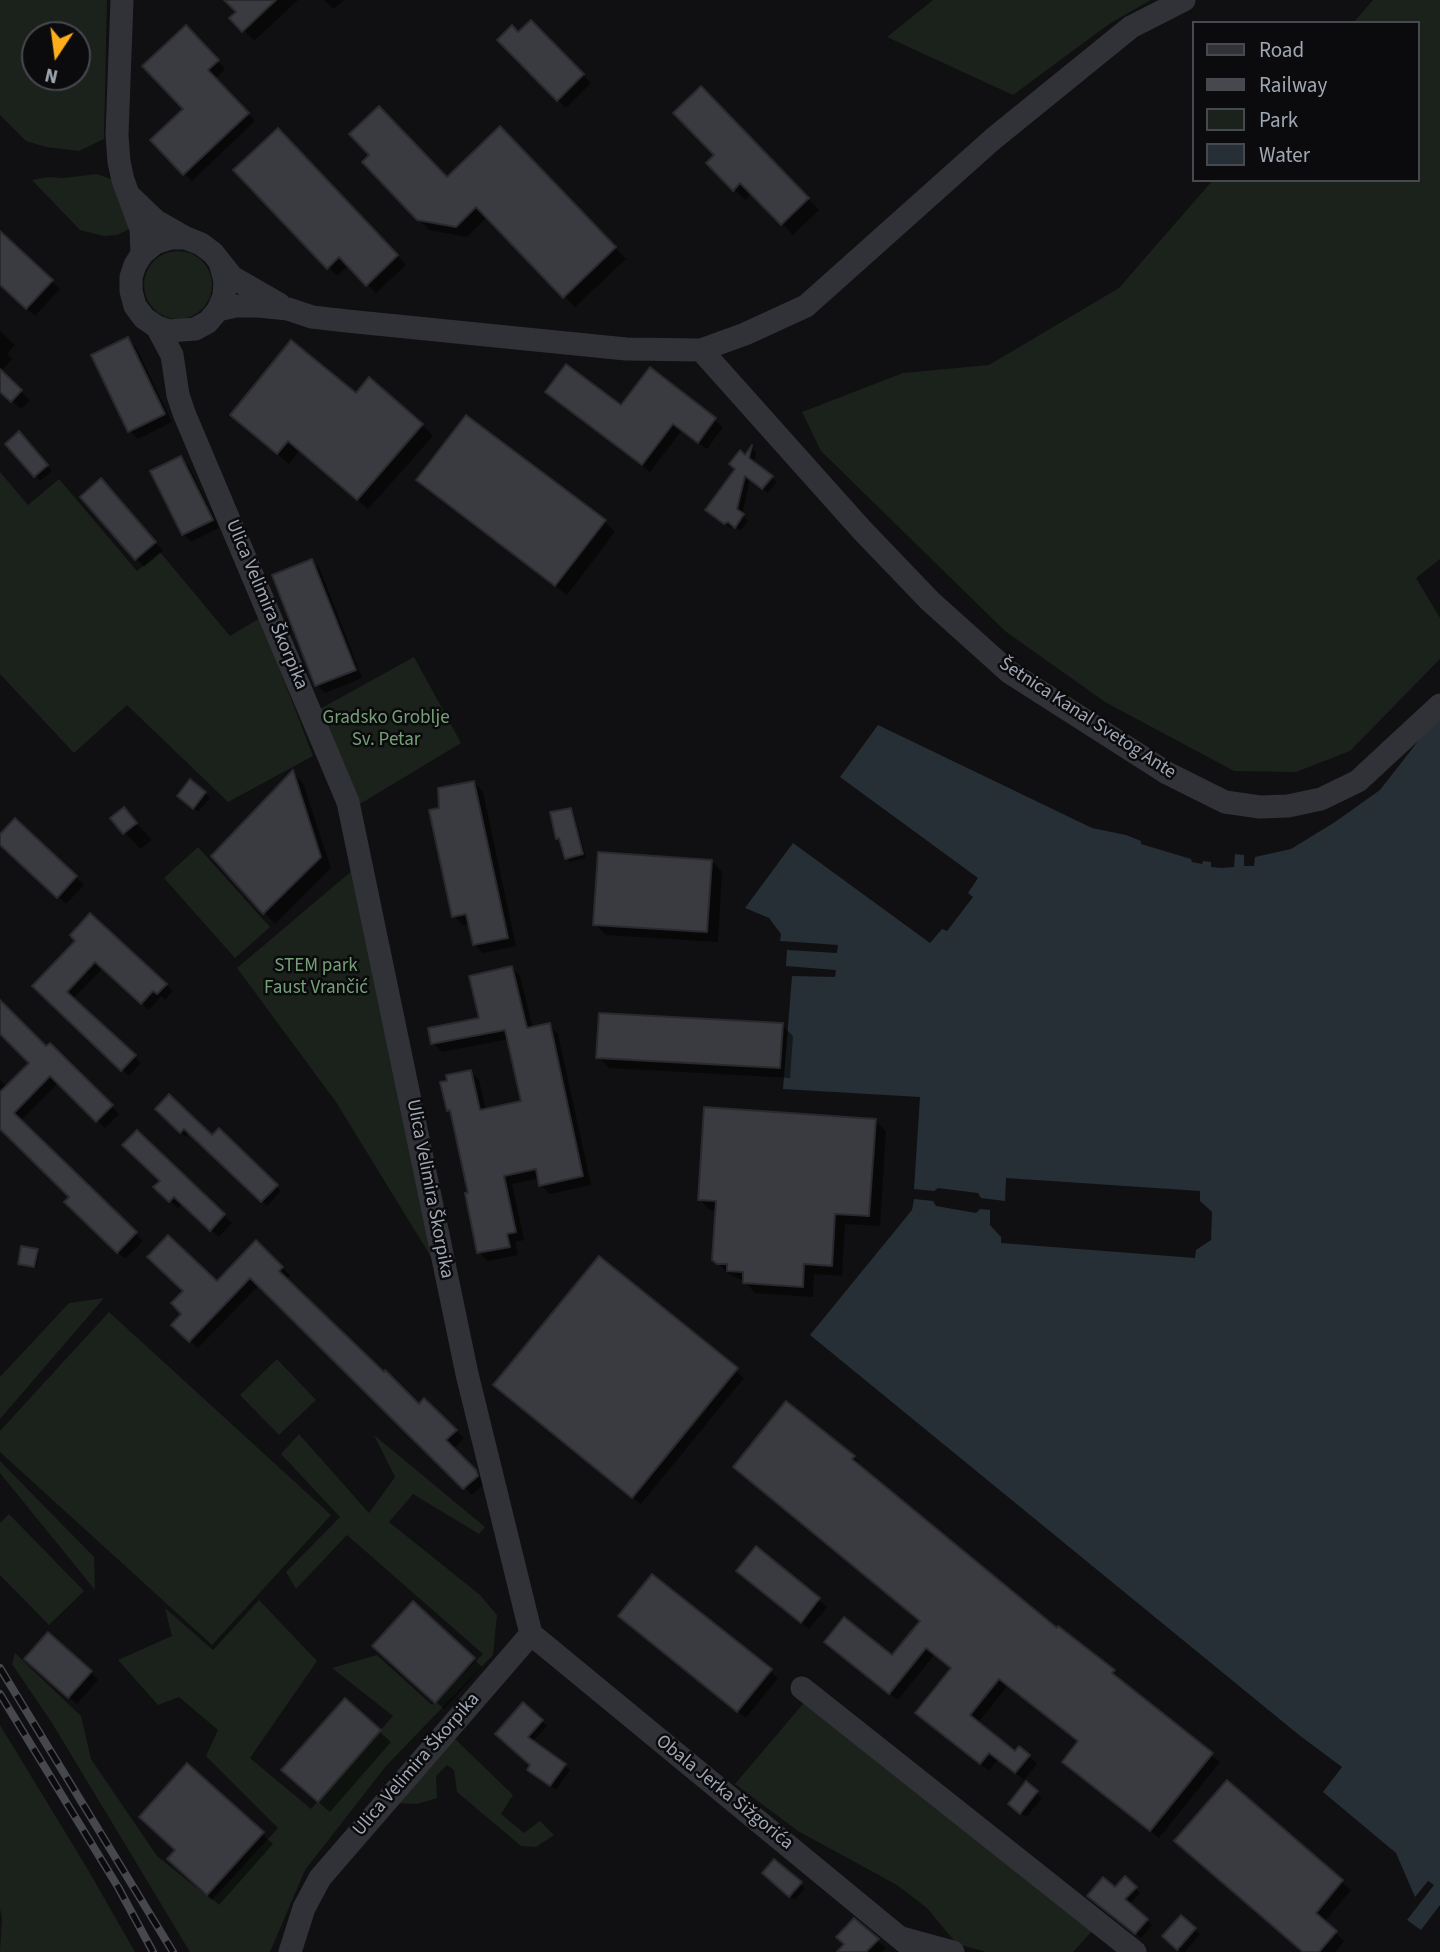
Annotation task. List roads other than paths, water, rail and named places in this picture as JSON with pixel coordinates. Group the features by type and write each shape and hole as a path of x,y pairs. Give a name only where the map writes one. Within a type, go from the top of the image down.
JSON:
{"street":[{"path":"122,0 117,135 119,162 141,229 142,254"},
{"path":"221,266 243,285 288,309 313,317 626,349 701,349 745,334 806,306 993,139 1120,35 1184,0"},
{"path":"130,196 156,221 213,253 221,266 225,281 224,296 218,310 208,321 195,329 180,353 175,372"},
{"path":"186,239 155,243 142,254 131,278 131,291 140,312 157,327 169,331 195,329"},
{"path":"218,310 236,306 288,309"},
{"name":"Ulica Velimira Škorpika","path":"157,327 172,355 178,395 184,413 348,802 467,1374 531,1634 320,1878 304,1908 290,1952"},
{"name":"Šetnica Kanal Svetog Ante","path":"701,349 861,529 930,601 1009,672 1167,773 1226,802 1260,807 1288,806 1321,799 1358,781 1440,705"},
{"name":"Obala Jerka Šižgorića","path":"531,1634 909,1945"},
{"path":"802,1688 1135,1952"},
{"path":"909,1945 953,1952"}],"water":[{"path":"1440,713 1440,1905 1421,1930 1407,1920 1434,1885 1428,1881 1415,1897 1396,1853 1323,1792 1342,1767 1299,1735 810,1335 912,1210 914,1199 933,1201 936,1206 976,1213 980,1209 990,1210 990,1225 1001,1237 1001,1243 1195,1258 1196,1250 1211,1240 1212,1212 1200,1201 1200,1191 1006,1178 1005,1201 981,1198 978,1193 938,1188 934,1191 914,1189 920,1097 783,1089 792,976 835,977 836,970 786,966 787,950 837,953 838,945 780,941 781,934 769,918 745,908 793,843 930,943 942,929 947,931 973,897 968,893 978,878 840,777 878,725 1092,828 1126,835 1141,841 1141,844 1191,859 1192,862 1211,862 1211,867 1222,868 1234,867 1235,854 1244,855 1244,866 1254,866 1255,857 1291,849 1335,822 1380,790"}],"railway":[{"path":"0,1668 173,1952"},
{"path":"0,1694 118,1887 153,1952"}],"park label":[{"name":"Gradsko Groblje Sv. Petar","path":"386,730"},
{"name":"STEM park Faust Vrančić","path":"316,978"}]}
